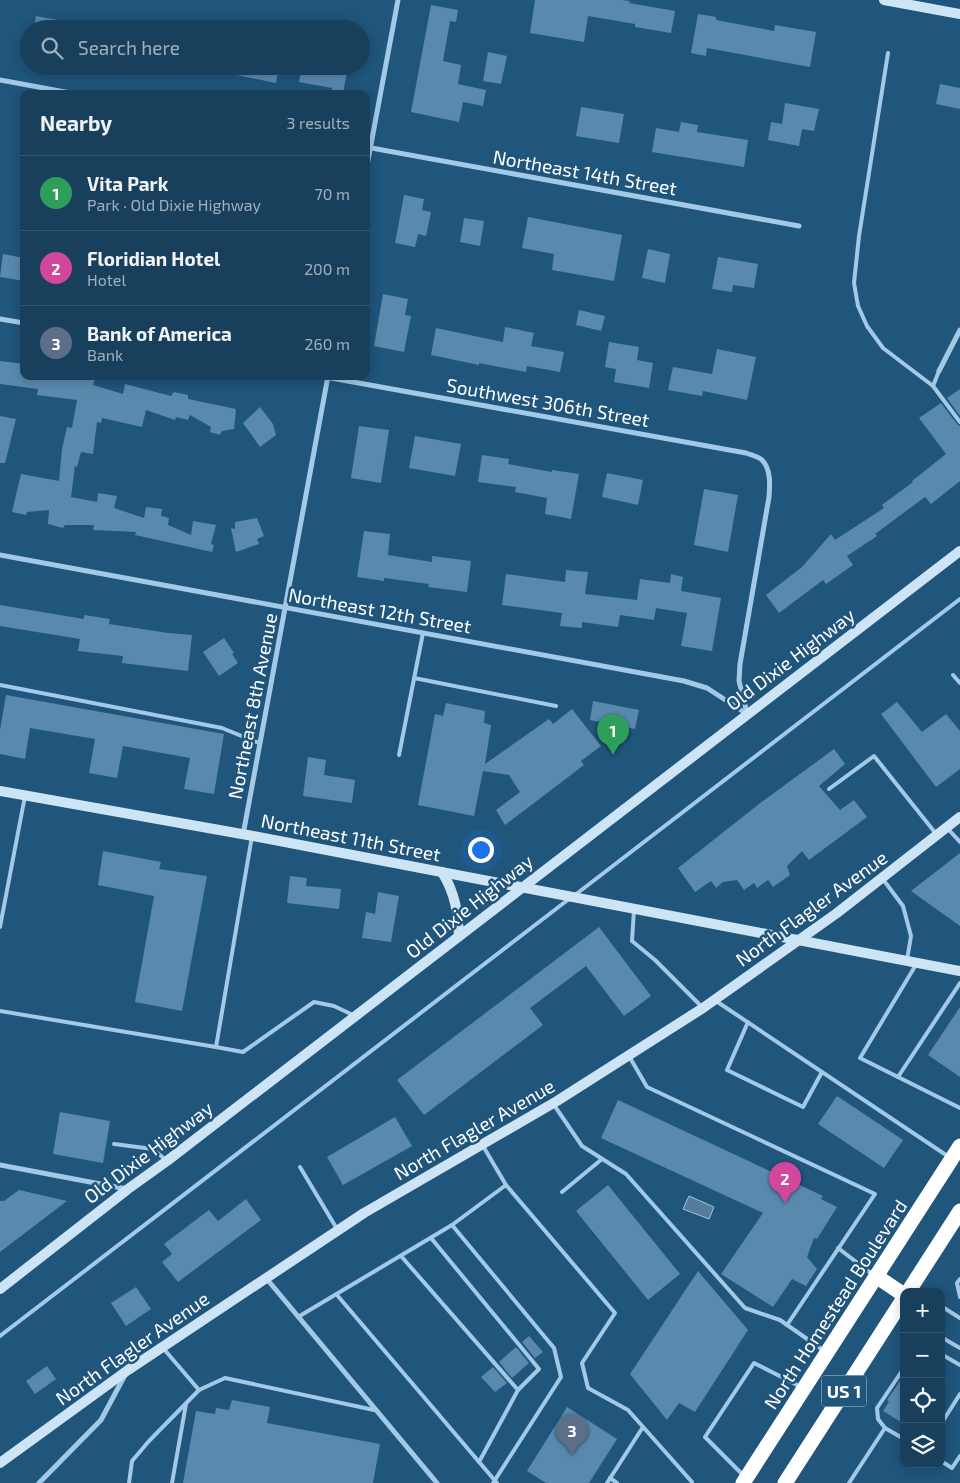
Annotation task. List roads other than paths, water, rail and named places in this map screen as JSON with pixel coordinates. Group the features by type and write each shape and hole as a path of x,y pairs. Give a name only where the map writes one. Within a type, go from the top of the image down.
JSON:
{"highway":[{"name":"North Homestead Boulevard","path":"745,1481 960,1146"},
{"path":"911,1288 960,1211"},
{"path":"876,1276 900,1294"},
{"name":"US 1","path":"785,1483 900,1303"}],"street":[{"path":"370,138 398,0"},
{"path":"887,0 960,14"},
{"path":"0,80 54,90"},
{"name":"Northeast 14th Street","path":"370,148 798,226"},
{"path":"0,319 20,322"},
{"path":"939,371 960,330"},
{"name":"Northeast 8th Avenue","path":"248,836 259,743 286,608 327,380"},
{"name":"Southwest 306th Street","path":"344,380 746,453 762,460 768,470 770,483 769,497 740,664 739,681 747,714"},
{"name":"Old Dixie Highway","path":"2,1286 960,551"},
{"name":"Northeast 12th Street","path":"0,555 696,684 707,688 747,714"},
{"name":"Northeast 11th Street","path":"0,791 442,872 960,971"},
{"name":"North Flagler Avenue","path":"0,1464 128,1370 364,1214 553,1103 703,1008 799,940 960,817"},
{"path":"442,872 457,905 458,936"},
{"path":"0,1166 128,1189"},
{"path":"266,1278 435,1482"},
{"path":"39,1483 101,1420 128,1370"}],"lane":[{"path":"888,53 854,283 858,306 867,326 883,348 933,386 960,422"},
{"path":"933,386 939,371"},
{"path":"0,1336 960,599"},
{"path":"399,755 424,633"},
{"path":"953,675 960,683"},
{"path":"414,678 556,706"},
{"path":"0,685 222,728 259,743"},
{"path":"829,789 874,756 938,835"},
{"path":"0,927 25,796"},
{"path":"946,828 960,842"},
{"path":"216,1047 248,836"},
{"path":"882,878 903,906 911,936 912,962 860,1058 960,1108"},
{"path":"634,910 632,941 655,960 703,1008"},
{"path":"898,1077 960,982"},
{"path":"714,1000 951,1159"},
{"path":"0,1011 243,1052 314,1002 334,1006 355,1016"},
{"path":"748,1022 727,1070 803,1107 822,1072"},
{"path":"629,1055 647,1087 875,1194 787,1325"},
{"path":"553,1103 582,1146 626,1174 745,1308 780,1320 827,1352"},
{"path":"114,1144 153,1149 167,1161"},
{"path":"482,1145 506,1185 615,1313 582,1363 588,1388 628,1410 692,1482"},
{"path":"562,1192 602,1159"},
{"path":"300,1167 338,1231"},
{"path":"298,1318 452,1225 506,1185"},
{"path":"337,1295 495,1482 561,1377 554,1348 452,1225"},
{"path":"431,1238 539,1369 518,1390 479,1462"},
{"path":"838,1248 876,1276"},
{"path":"400,1256 518,1390"},
{"path":"960,1279 957,1283 960,1297"},
{"path":"945,1309 960,1318"},
{"path":"945,1339 960,1348"},
{"path":"162,1347 199,1390"},
{"path":"945,1356 960,1365"},
{"path":"745,1481 705,1437 754,1363 804,1388"},
{"path":"900,1374 878,1408 878,1419 885,1428 900,1437"},
{"path":"129,1483 132,1461 149,1441 199,1390 225,1378 374,1410"},
{"path":"942,1423 960,1394"},
{"path":"172,1483 186,1403"},
{"path":"607,1483 643,1427"},
{"path":"849,1483 885,1428"},
{"path":"945,1464 952,1468 960,1456"},
{"path":"610,1478 617,1483"}],"water":[{"path":"689,1196 714,1207 709,1219 683,1209"}],"place":[{"name":"Vita Park","path":"613,755"},
{"name":"Floridian Hotel","path":"785,1203"},
{"name":"Bank of America","path":"572,1455"}]}
